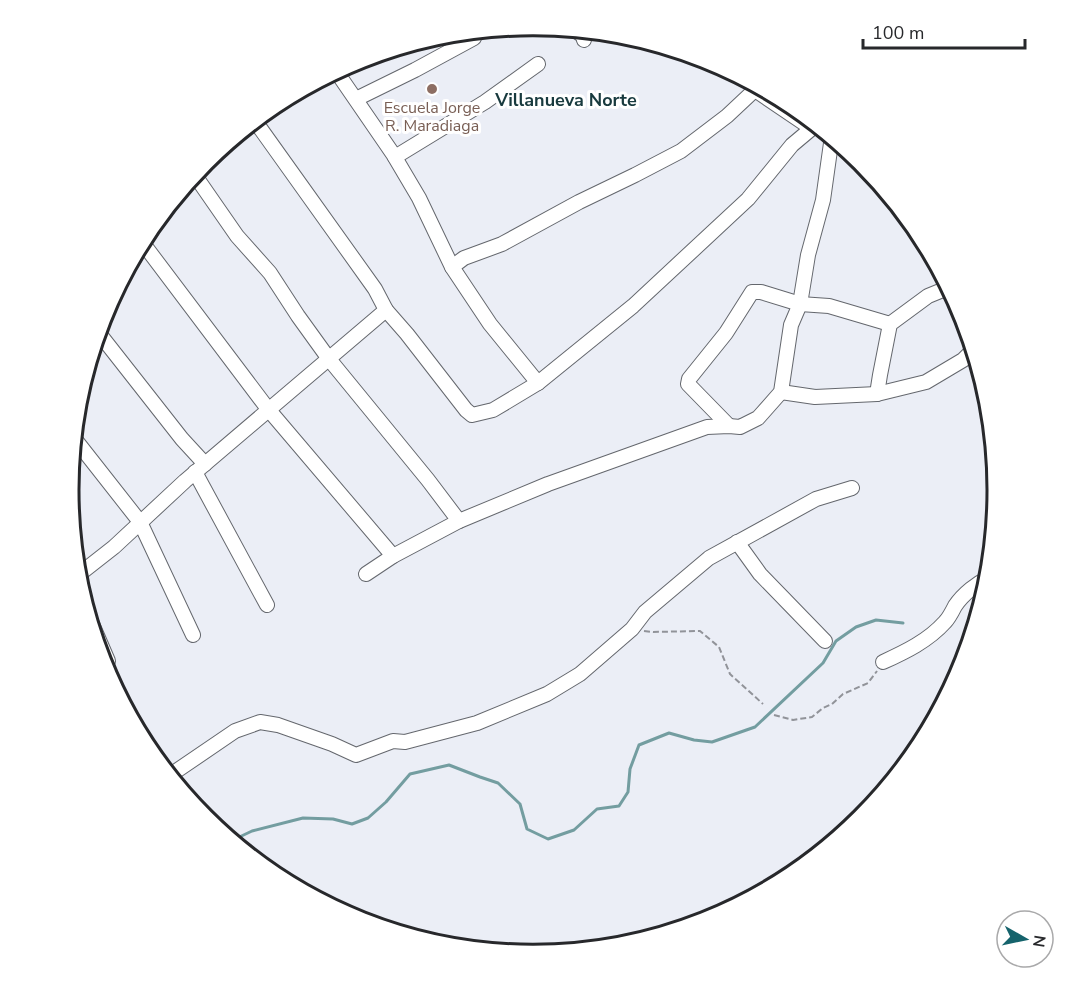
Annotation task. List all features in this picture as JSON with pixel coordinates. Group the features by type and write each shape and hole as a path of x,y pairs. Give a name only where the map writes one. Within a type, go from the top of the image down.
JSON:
{"street":[{"path":"356,99 469,41"},
{"path":"395,157 485,102 538,64"},
{"path":"342,79 395,157 419,198 452,267 490,324 538,383"},
{"path":"452,267 464,258 502,244 681,151 727,116 750,91"},
{"path":"261,127 375,290 386,310 472,415 493,410 538,383 633,306 748,199 792,145 810,130"},
{"path":"366,574 393,556 459,521 548,484 707,427 740,427 758,418 781,392 791,325 800,304 808,255 823,200 830,147"},
{"path":"200,182 237,236 270,273 329,359 459,521"},
{"path":"148,250 268,409 393,556"},
{"path":"877,394 890,324 928,296 942,290"},
{"path":"729,426 688,384 688,379 726,333 752,292 761,292 800,304 829,306 890,324"},
{"path":"86,569 114,547 268,409 386,310"},
{"path":"104,340 182,440 200,468 267,605"},
{"path":"781,392 815,398 877,394 926,382 968,355"},
{"path":"81,447 140,522 193,635"},
{"path":"176,771 235,731 260,722 288,728 356,755 393,741 405,742 477,723 548,694 580,674 632,629 645,612 709,558 816,499 852,488"},
{"path":"737,542 760,574 825,641"},
{"path":"883,662 904,653 926,639 945,622 957,604 978,583"}],"path":[{"path":"632,629 653,632 700,631 719,647 730,674 763,704"},
{"path":"774,715 793,720 812,717 843,694 868,683 883,662"}],"waterway":[{"path":"240,837 252,831 303,818 333,819 352,824 368,818 386,802 410,774 449,765 498,783 520,804 527,829 548,839 574,830 597,809 619,806 628,792 630,769 639,745 669,733 712,742 755,727 823,663 836,641 856,627 876,620 903,623"}],"place":[{"name":"Escuela Jorge R. Maradiaga","path":"432,89"}],"district":[{"name":"Villanueva Norte","path":"566,100"}]}
